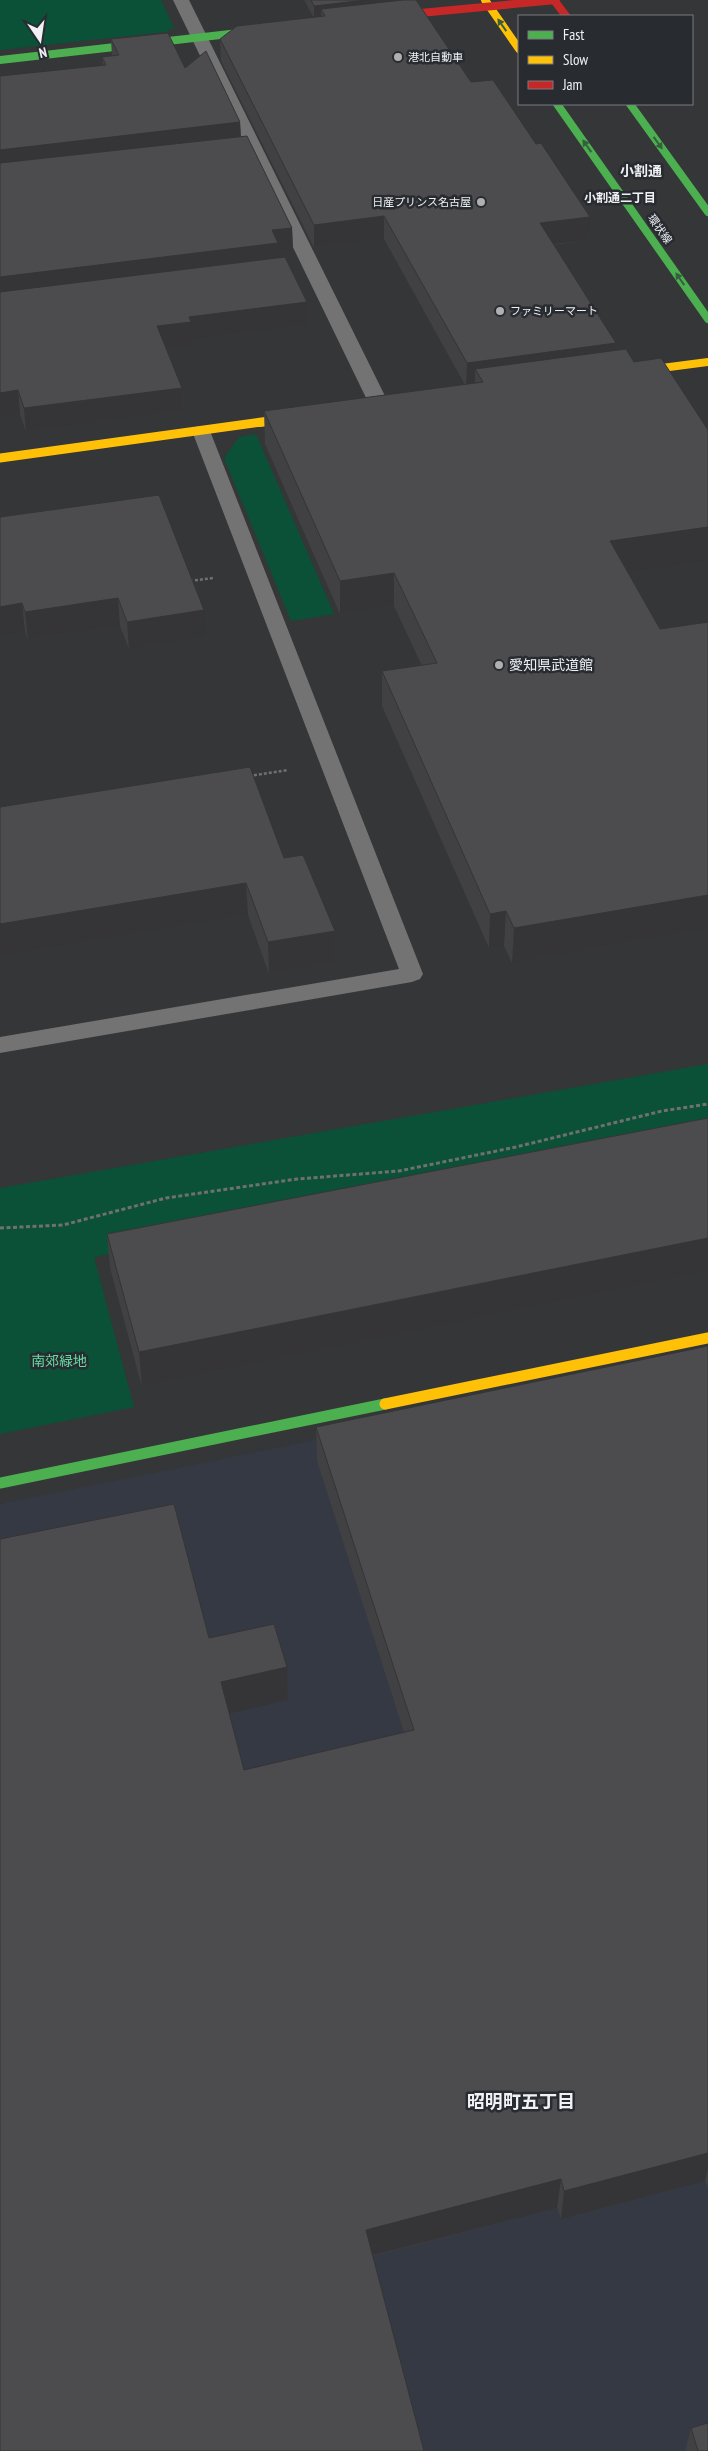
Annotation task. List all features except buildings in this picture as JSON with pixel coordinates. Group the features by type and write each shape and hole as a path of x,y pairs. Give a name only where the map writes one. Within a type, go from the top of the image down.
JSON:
{"street":[{"path":"181,0 380,406"},
{"path":"373,18 487,3 555,0 565,15"},
{"path":"487,3 518,48"},
{"path":"0,60 276,29"},
{"name":"環状線","path":"558,105 708,320"},
{"path":"631,105 708,212"},
{"path":"235,152 255,150"},
{"path":"293,271 313,269"},
{"path":"621,373 708,362"},
{"path":"0,458 314,415"},
{"path":"0,1483 708,1338"}],"lane":[{"path":"0,1045 412,974 201,431"}],"path":[{"path":"187,582 256,572"},
{"path":"243,777 330,763"},
{"path":"0,1228 63,1225 166,1198 297,1179 399,1171 516,1147 662,1111 708,1104"}],"shaded area":[{"path":"708,1360 708,2451 0,2451 0,1504"}],"green space":[{"path":"0,0 161,0 174,28 165,32 0,50"},
{"path":"256,434 334,614 291,621 224,458 239,437"},
{"name":"南郊緑地","path":"708,1064 708,1140 94,1257 134,1407 0,1434 0,1188"}],"traffic: fast":[{"path":"0,60 264,30"},
{"path":"558,105 708,319"},
{"path":"631,105 708,212"},
{"path":"0,1483 385,1404"}],"traffic: slow":[{"path":"485,0 518,48"},
{"path":"631,372 708,362"},
{"path":"0,458 301,417"},
{"path":"385,1404 708,1338"}],"traffic: jam":[{"path":"554,0 565,15"},
{"path":"389,16 556,0"}],"place":[{"name":"港北自動車","path":"398,57"},
{"name":"日産プリンス名古屋","path":"481,202"},
{"name":"ファミリーマート","path":"500,311"},
{"name":"愛知県武道館","path":"499,665"}],"district":[{"name":"小割通","path":"641,171"},
{"name":"小割通二丁目","path":"620,197"},
{"name":"昭明町五丁目","path":"521,2101"}]}
